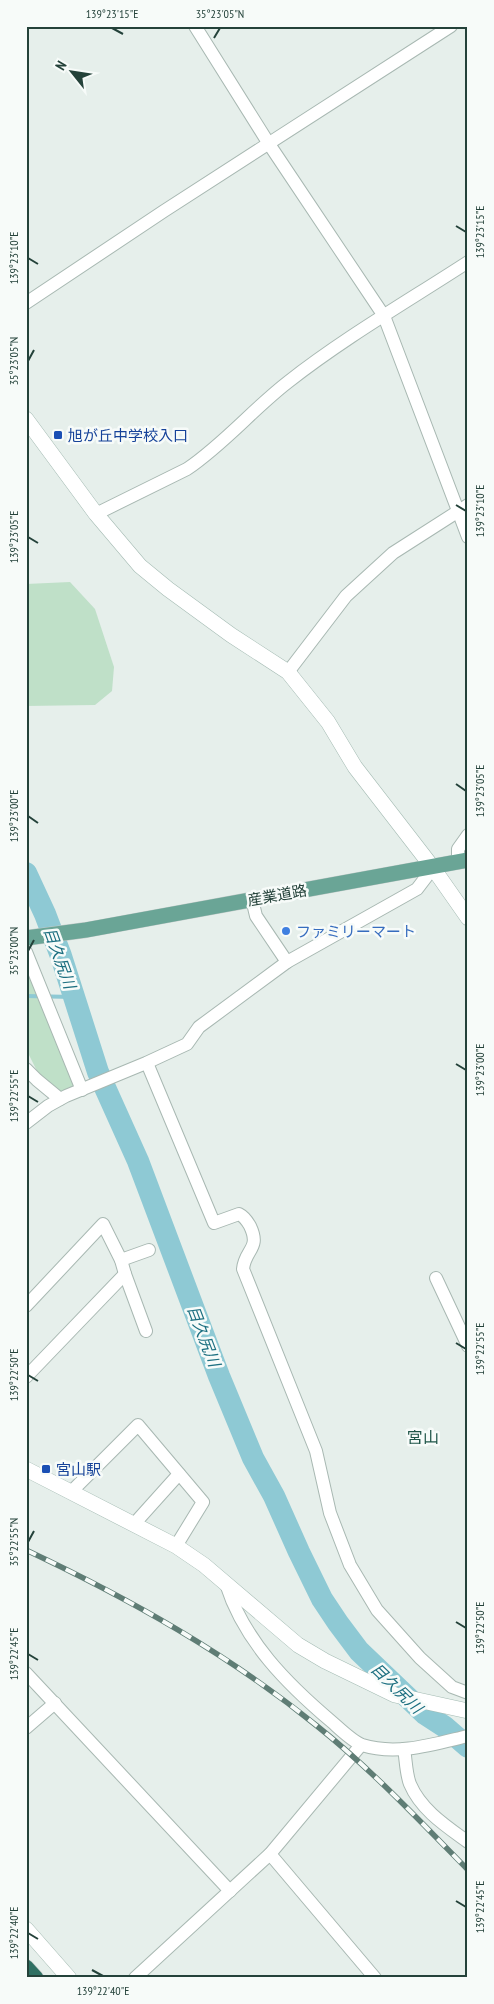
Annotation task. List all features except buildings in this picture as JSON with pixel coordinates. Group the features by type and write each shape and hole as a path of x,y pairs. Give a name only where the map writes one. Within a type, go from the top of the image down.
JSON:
{"highway":[{"path":"26,1967 36,1978"}],"main road":[{"name":"産業道路","path":"27,943 86,930 463,861"}],"street":[{"path":"194,26 269,144 384,316 463,508 468,537"},
{"path":"26,303 269,144 436,30 451,26"},
{"path":"96,514 194,464 286,384 384,316 468,262"},
{"path":"26,420 96,514 140,566 168,590 231,635 288,672 328,722 355,767 433,868 468,918"},
{"path":"288,672 346,596 393,553 463,508"},
{"path":"463,861 458,849 468,835"},
{"path":"26,1123 60,1099 147,1063 186,1044 199,1027 287,962 409,895 422,884 433,868"},
{"path":"252,899 256,916 287,962"},
{"path":"27,943 45,997 85,1089"},
{"path":"147,1063 214,1223 239,1214 245,1217 254,1236 254,1244 244,1262 243,1269 316,1451 330,1513 350,1565 377,1610 407,1644 452,1687 468,1693"},
{"path":"26,1069 60,1099"},
{"path":"26,1306 103,1224 121,1260 146,1331"},
{"path":"121,1260 149,1250"},
{"path":"26,1377 125,1274"},
{"path":"436,1278 468,1346"},
{"path":"71,1492 138,1425 203,1502 176,1546"},
{"path":"26,1469 135,1523 176,1546 204,1565 298,1645 325,1662 395,1695 468,1711"},
{"path":"135,1523 179,1474"},
{"path":"226,1584 242,1621 256,1645 311,1704 361,1744 394,1750 468,1736"},
{"path":"26,1673 230,1891"},
{"path":"26,1728 55,1703"},
{"path":"135,1978 270,1854 361,1744"},
{"path":"404,1749 410,1783 419,1799 436,1818 468,1842"},
{"path":"270,1854 375,1978"},
{"path":"26,1929 69,1978"}],"green space":[{"path":"70,582 95,609 114,667 112,691 95,705 26,706 26,584"},
{"path":"26,962 75,1088 60,1093 40,1077 26,1049"}],"waterway":[{"name":"目久尻川","path":"26,873 45,914 61,956 98,1072 138,1161 219,1376 253,1458 274,1496 322,1599 359,1651 425,1714 445,1727 468,1747"},
{"path":"26,996 74,997"}],"railway":[{"path":"26,1550 140,1608 249,1675 337,1742 394,1795 468,1870"}],"place":[{"name":"旭が丘中学校入口","path":"58,435"},
{"name":"ファミリーマート","path":"286,931"},
{"name":"宮山駅","path":"46,1469"}],"district":[{"name":"宮山","path":"423,1437"}]}
